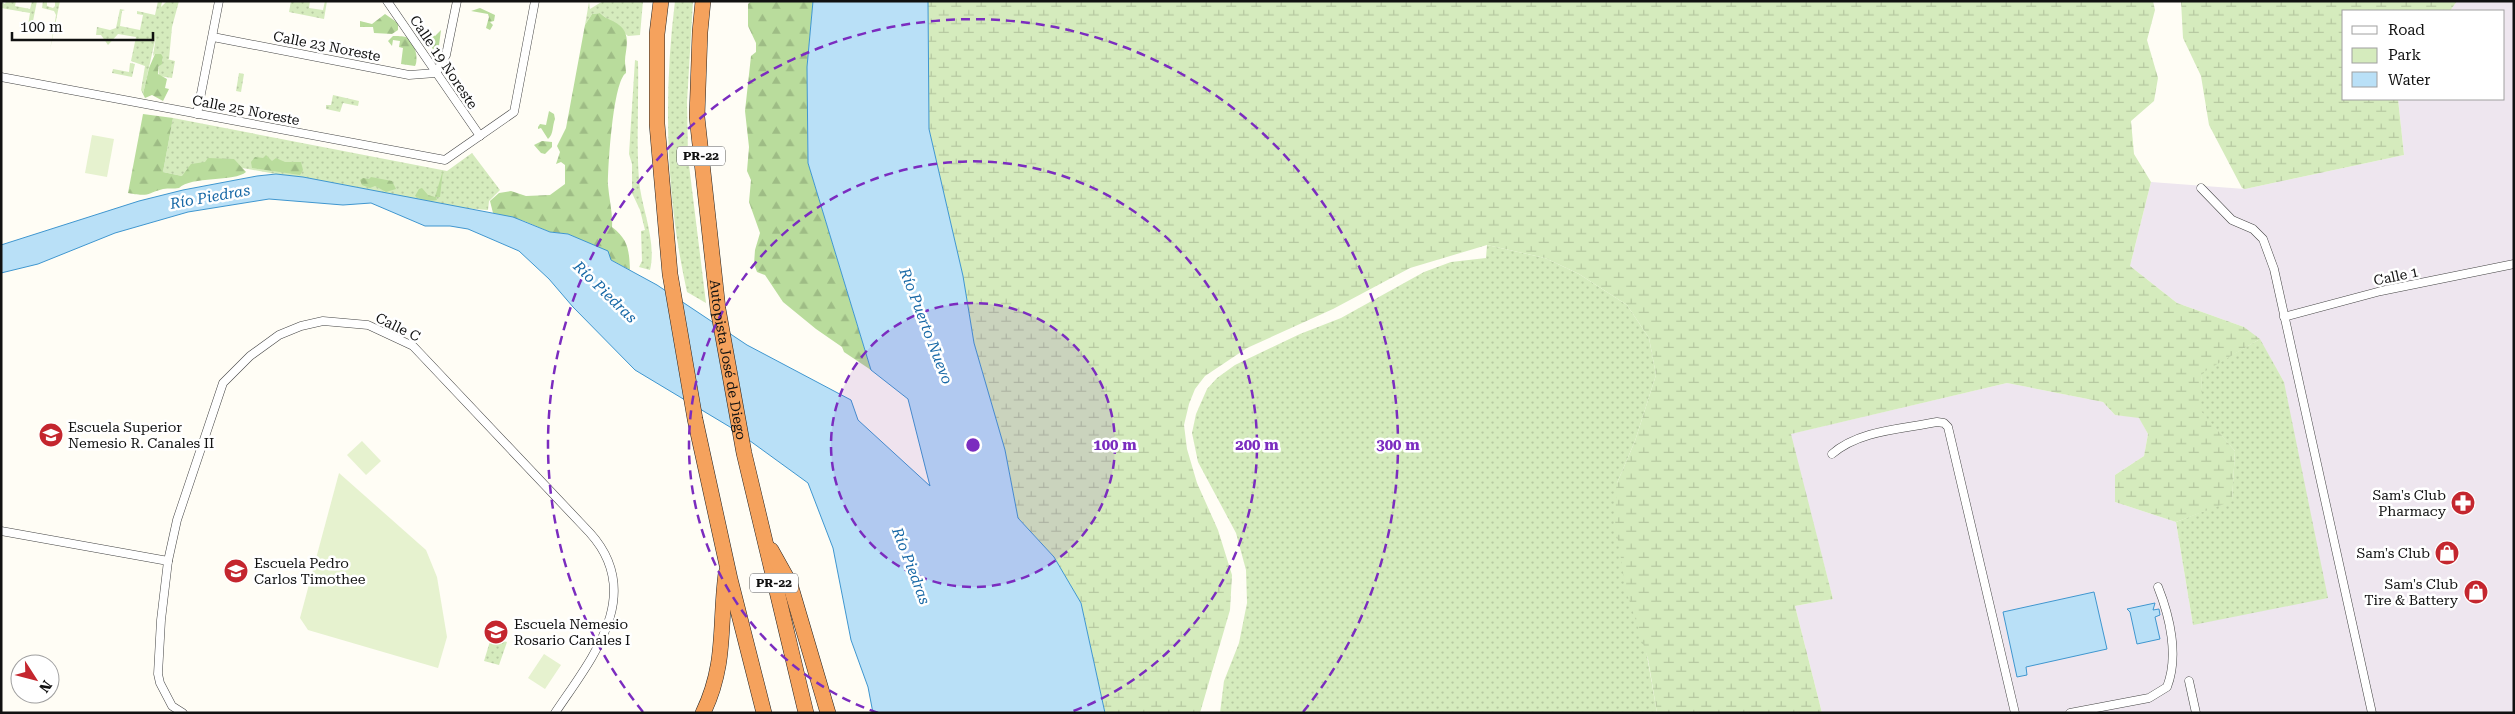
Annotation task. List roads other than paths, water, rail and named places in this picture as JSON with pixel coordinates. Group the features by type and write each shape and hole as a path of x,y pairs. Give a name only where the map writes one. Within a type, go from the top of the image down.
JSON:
{"highway":[{"name":"PR-22","path":"661,1 657,34 657,124 670,274 695,419 727,564 764,713"},
{"name":"Autopista José de Diego","path":"704,1 700,32 697,117 718,309 744,453 806,713"},
{"path":"762,532 790,584 828,713"},
{"path":"702,713 715,684 720,666 723,596 727,564"}],"street":[{"path":"197,114 219,1"},
{"name":"Calle 19 Noreste","path":"387,1 480,136"},
{"path":"436,73 446,54 456,1"},
{"name":"Calle 25 Noreste","path":"1,77 445,160 514,112 535,1"},
{"name":"Calle 23 Noreste","path":"213,37 409,75 436,73"},
{"path":"2201,188 2232,220 2253,229 2262,238 2274,269 2372,713"},
{"name":"Calle 1","path":"2284,316 2381,291 2514,264"},
{"name":"Calle C","path":"183,713 172,706 160,683 158,674 160,620 168,561 177,520 224,384 238,367 279,335 301,326 323,321 368,325 414,346 593,536 607,558 614,584 610,623 597,651 555,713"},
{"path":"1832,454 1850,441 1868,436 1937,422 1944,423 1948,427 2014,713"},
{"path":"1,531 168,561"},
{"path":"2070,713 2148,698 2167,688 2173,671 2168,611 2158,587"},
{"path":"2189,681 2196,713"}],"water":[{"path":"813,1 928,1 929,129 963,276 974,343 1005,450 1018,518 1054,557 1081,603 1105,713 873,713 868,687 851,640 833,548 808,483 735,430 635,370 573,307 549,279 519,251 468,229 450,226 425,226 371,203 343,205 269,199 188,212 115,233 38,264 1,273 1,245 139,201 183,190 257,176 276,174 303,177 513,217 550,232 568,234 608,251 611,260 657,285 747,345 851,400 858,420 930,486 908,399 871,370 808,163 807,67"},
{"path":"2094,592 2107,649 2026,667 2027,675 2017,677 2003,612"},
{"path":"2155,603 2153,610 2159,609 2160,615 2155,617 2160,639 2137,644 2130,612 2127,609"}],"place":[{"name":"Escuela Superior Nemesio R. Canales II","path":"51,435"},
{"name":"Sam's Club Pharmacy","path":"2463,503"},
{"name":"Sam's Club","path":"2447,553"},
{"name":"Escuela Pedro Carlos Timothee","path":"236,571"},
{"name":"Sam's Club Tire & Battery","path":"2476,592"},
{"name":"Escuela Nemesio Rosario Canales I","path":"496,632"}],"water label":[{"name":"Río Piedras","path":"210,197"},
{"name":"Río Piedras","path":"605,292"},
{"name":"Río Puerto Nuevo","path":"926,326"},
{"name":"Río Piedras","path":"911,566"}]}
